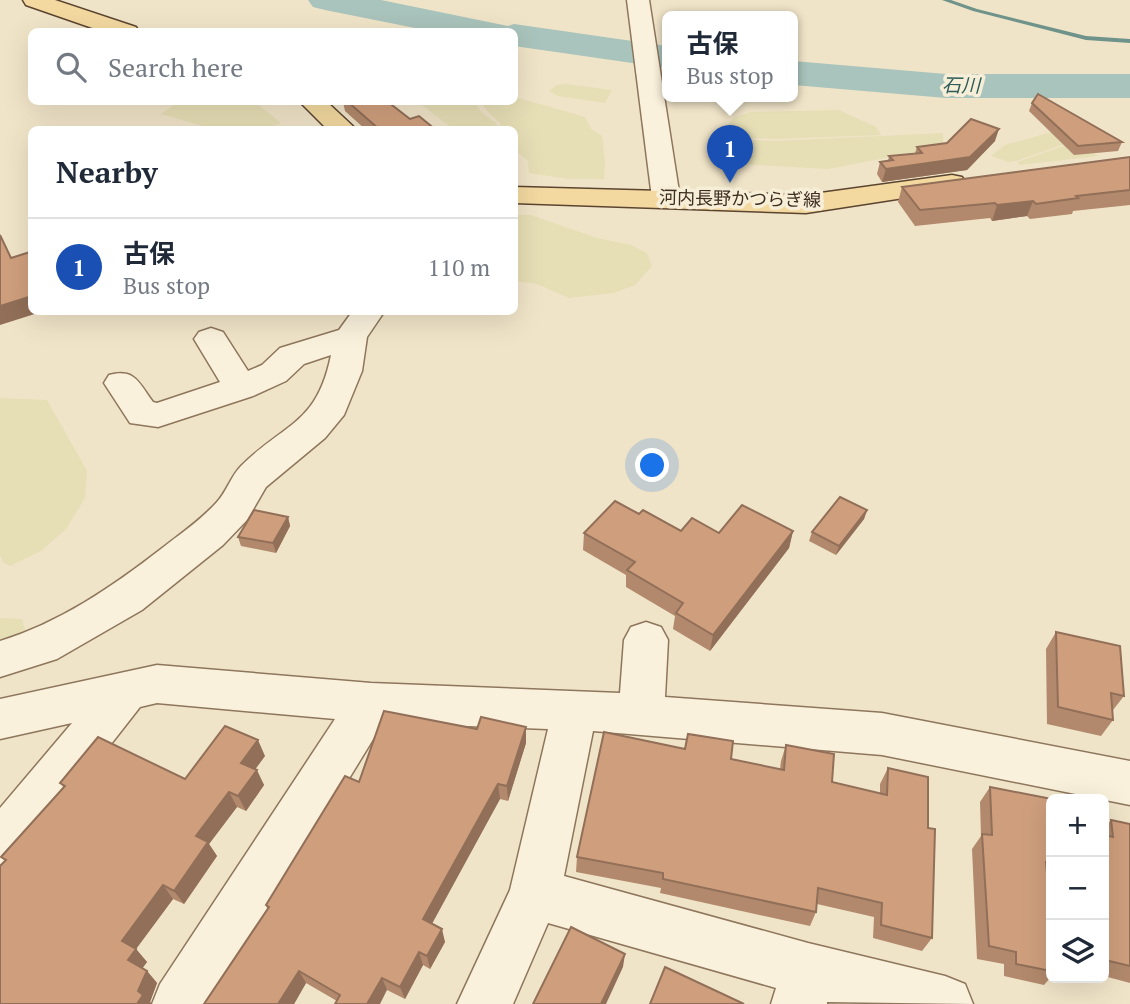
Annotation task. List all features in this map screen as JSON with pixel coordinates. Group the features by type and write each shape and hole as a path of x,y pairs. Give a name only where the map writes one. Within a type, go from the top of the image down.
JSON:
{"main road":[{"path":"34,0 116,28"},
{"path":"316,105 340,126"},
{"name":"河内長野かつらぎ線","path":"518,195 806,204 974,180"}],"street":[{"path":"638,0 650,100 666,198"},
{"path":"121,383 143,414 158,415 241,388 274,373 292,356 359,324"},
{"path":"0,659 43,646 127,598 209,534 233,510 253,477 312,429 332,406 359,324"},
{"path":"212,339 241,388"},
{"path":"641,715 646,640"},
{"path":"0,719 157,684 371,703 575,709 881,734 1130,783"},
{"path":"0,846 124,693"},
{"path":"180,1004 371,703"},
{"path":"485,1004 535,894 575,709"},
{"path":"535,894 803,987 945,1004"}],"shaded area":[{"path":"557,85 612,90 605,103 558,96 549,91"},
{"path":"518,98 585,117 591,129 602,136 604,179 569,179 529,173 528,161 518,153 518,126 500,126 483,105 518,105"},
{"path":"174,105 259,105 281,123 274,126 203,126 161,114"},
{"path":"422,105 477,105 497,126 449,126"},
{"path":"839,110 876,127 881,135 776,139 719,137 733,118 751,112"},
{"path":"1059,130 1076,140 1016,161 1009,162 991,156 1005,145"},
{"path":"943,133 943,147 828,169 723,163 711,155 718,139 775,141"},
{"path":"1078,141 1098,156 1020,165 1017,162"},
{"path":"518,215 531,215 597,238 631,245 647,253 652,266 635,285 614,293 569,298 537,284 518,281"},
{"path":"0,398 47,400 87,471 85,498 66,529 41,551 10,566 3,562 0,556"},
{"path":"0,618 22,619 26,633 0,642"}],"building":[{"path":"1038,94 1122,142 1078,146 1032,103"},
{"path":"351,105 392,105 410,119 419,116 431,126 375,126"},
{"path":"971,119 999,129 970,157 886,169 880,162 893,160 889,156 922,153 917,147 947,143"},
{"path":"1130,157 1130,190 1036,204 1033,201 920,210 902,187"},
{"path":"0,235 11,258 28,253 28,297 0,306"},
{"path":"840,497 867,510 839,546 812,532"},
{"path":"615,501 639,514 643,510 681,531 692,518 719,533 742,505 793,531 713,635 676,613 683,603 627,570 635,562 584,533"},
{"path":"254,510 288,517 273,543 238,537"},
{"path":"1056,632 1120,646 1124,696 1111,693 1113,720 1058,707"},
{"path":"384,711 477,729 481,717 526,727 507,786 498,784 423,919 442,929 427,956 419,952 400,987 382,978 367,1004 335,1004 340,995 299,971 278,1004 204,1004 269,907 266,905 345,776 359,782"},
{"path":"225,726 258,740 241,763 257,770 238,796 229,792 196,836 208,842 174,891 163,885 122,941 136,949 128,960 147,971 138,991 143,995 137,1004 0,1004 0,866 6,860 1,857 65,786 60,783 98,737 185,779"},
{"path":"604,732 685,749 688,734 733,741 731,759 784,770 786,745 834,754 832,782 887,795 888,768 928,777 928,828 935,829 932,938 881,925 882,903 818,888 816,912 663,879 663,873 577,857"},
{"path":"990,787 1046,798 1046,970 1016,964 1016,952 989,946 982,834 992,835"},
{"path":"1111,820 1130,824 1130,966 1109,961 1109,836 1113,837"},
{"path":"571,927 625,954 601,1004 533,1004"},
{"path":"665,967 744,1004 650,1004"}],"waterway":[{"name":"石川","path":"325,0 473,28"},
{"path":"945,0 1086,38 1130,41"},
{"name":"石川","path":"518,36 662,56"},
{"name":"石川","path":"798,73 946,86 1130,86"}],"place":[{"name":"古保","path":"730,183"}]}
